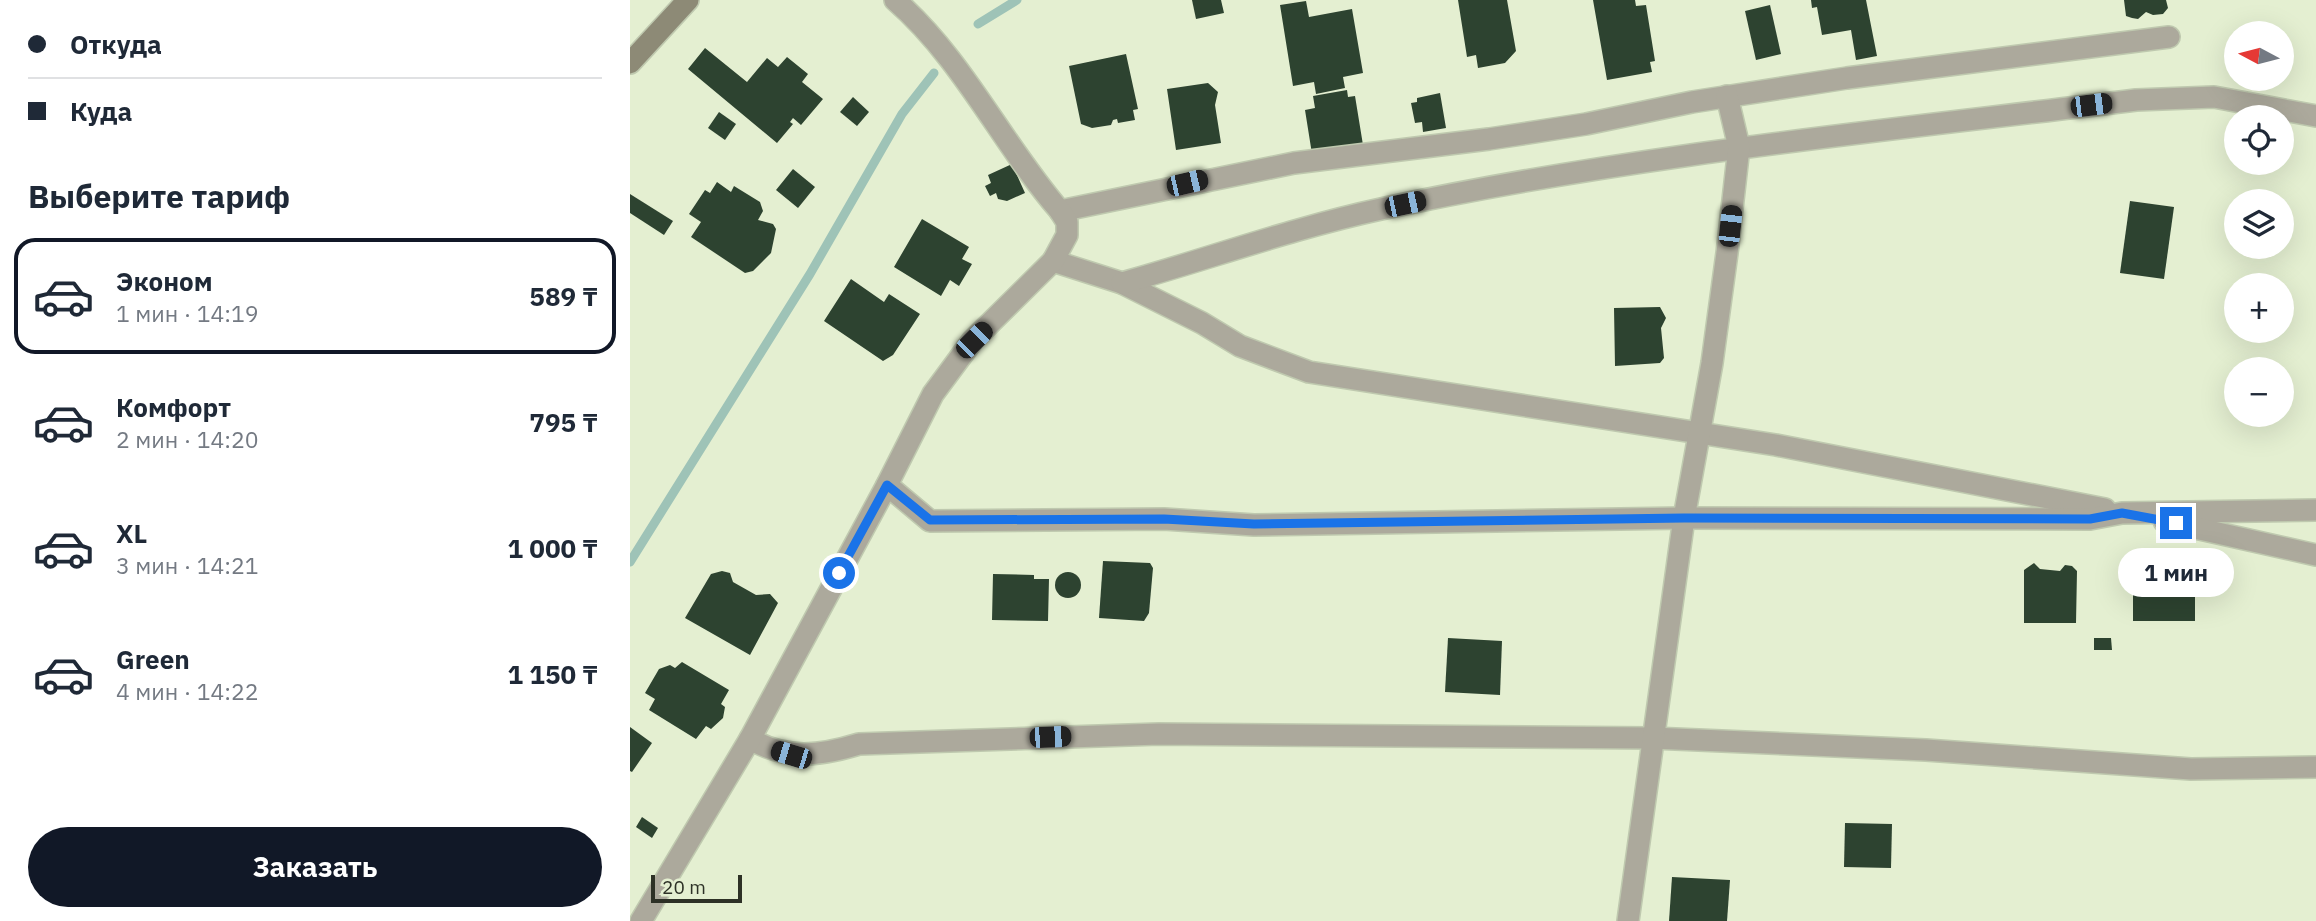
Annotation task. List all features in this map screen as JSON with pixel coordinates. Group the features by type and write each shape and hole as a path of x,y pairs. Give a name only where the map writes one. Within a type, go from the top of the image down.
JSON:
{"main road":[{"path":"630,63 688,0"}],"street":[{"path":"642,921 750,739 933,394 974,340 1053,261 1067,235 1067,222 1060,211 993,121 949,55 895,0"},
{"path":"1060,211 1280,166 1586,124 1727,96 2169,37"},
{"path":"1628,921 1684,518 1712,363 1739,147 1727,96"},
{"path":"1122,284 1289,232 1379,209 1533,179 1739,147 2136,100 2214,97 2316,116"},
{"path":"1053,261 1122,284 1202,323 1240,346 1309,372 1699,433 2230,533 2316,555"},
{"path":"887,485 930,520 1164,519 1254,524 1684,518 2090,519 2122,513 2316,510"},
{"path":"750,739 791,755 830,753 859,744 1159,734 1652,738 1926,750 2191,769 2316,767"}],"building":[{"path":"1192,0 1221,0 1224,13 1196,19"},
{"path":"1458,0 1507,0 1516,51 1505,63 1478,68 1476,55 1467,57"},
{"path":"1593,0 1635,0 1636,6 1646,5 1655,61 1650,62 1652,72 1607,80"},
{"path":"1811,0 1866,0 1877,56 1856,60 1851,30 1822,35 1817,7 1812,8"},
{"path":"2124,0 2166,0 2168,8 2163,14 2153,15 2146,12 2138,19 2132,18 2126,16"},
{"path":"1306,1 1309,17 1352,9 1363,73 1343,77 1345,88 1316,94 1314,82 1293,86 1280,5"},
{"path":"1770,5 1781,54 1756,60 1745,11"},
{"path":"705,48 747,82 767,58 778,67 787,57 808,74 802,82 823,99 801,125 793,118 790,122 793,124 777,143 688,69"},
{"path":"1126,54 1138,109 1133,110 1135,120 1118,123 1117,119 1113,120 1111,125 1092,128 1081,124 1069,66"},
{"path":"1208,83 1218,92 1215,105 1221,143 1176,150 1167,89"},
{"path":"1347,90 1348,97 1355,96 1363,145 1312,154 1305,110 1315,108 1313,96"},
{"path":"1440,93 1446,128 1423,132 1422,122 1415,123 1411,103 1417,102 1417,98"},
{"path":"853,97 869,112 857,126 840,112"},
{"path":"719,112 736,124 725,140 708,128"},
{"path":"1012,164 1025,193 1007,201 998,199 996,193 990,196 985,186 991,183 988,175"},
{"path":"793,169 815,187 798,208 776,190"},
{"path":"717,182 731,192 734,186 760,202 763,211 758,220 773,224 776,229 771,253 753,271 745,273 691,237 701,222 689,214 705,190 710,193"},
{"path":"630,194 673,221 664,235 630,213"},
{"path":"2130,201 2174,207 2164,279 2120,273"},
{"path":"922,219 969,247 962,259 972,264 959,286 950,280 941,296 894,267"},
{"path":"851,279 884,302 889,294 920,314 893,355 883,361 824,321"},
{"path":"1660,307 1666,318 1661,328 1664,358 1660,363 1615,366 1614,308"},
{"path":"1103,561 1150,563 1153,568 1149,613 1144,621 1099,618"},
{"path":"2034,563 2040,569 2060,571 2065,565 2072,566 2077,571 2076,623 2024,623 2024,570"},
{"path":"2133,570 2195,570 2195,621 2133,621"},
{"path":"722,571 730,573 733,582 756,595 770,594 778,603 750,655 685,618 711,574"},
{"path":"1068,572 1077,576 1081,585 1077,594 1068,598 1059,594 1055,585 1059,576"},
{"path":"993,574 1034,575 1034,579 1049,579 1048,621 992,620"},
{"path":"1448,638 1502,641 1500,695 1445,692"},
{"path":"2094,638 2111,638 2112,650 2094,650"},
{"path":"682,662 729,690 721,704 725,707 723,718 711,729 706,726 696,739 649,710 655,699 645,693 659,669 670,665 675,668"},
{"path":"630,727 652,743 632,772 630,771"},
{"path":"642,817 658,828 652,838 636,827"},
{"path":"1845,823 1892,824 1891,868 1844,867"},
{"path":"1672,877 1730,880 1727,921 1669,921"}],"waterway":[{"path":"978,24 1017,0"},
{"path":"630,562 810,274 902,114 934,73"}],"route":[{"path":"839,573 887,485 911,508 930,520 1164,519 1198,523 1254,524 1684,518 2090,519 2122,513 2176,523"}]}
